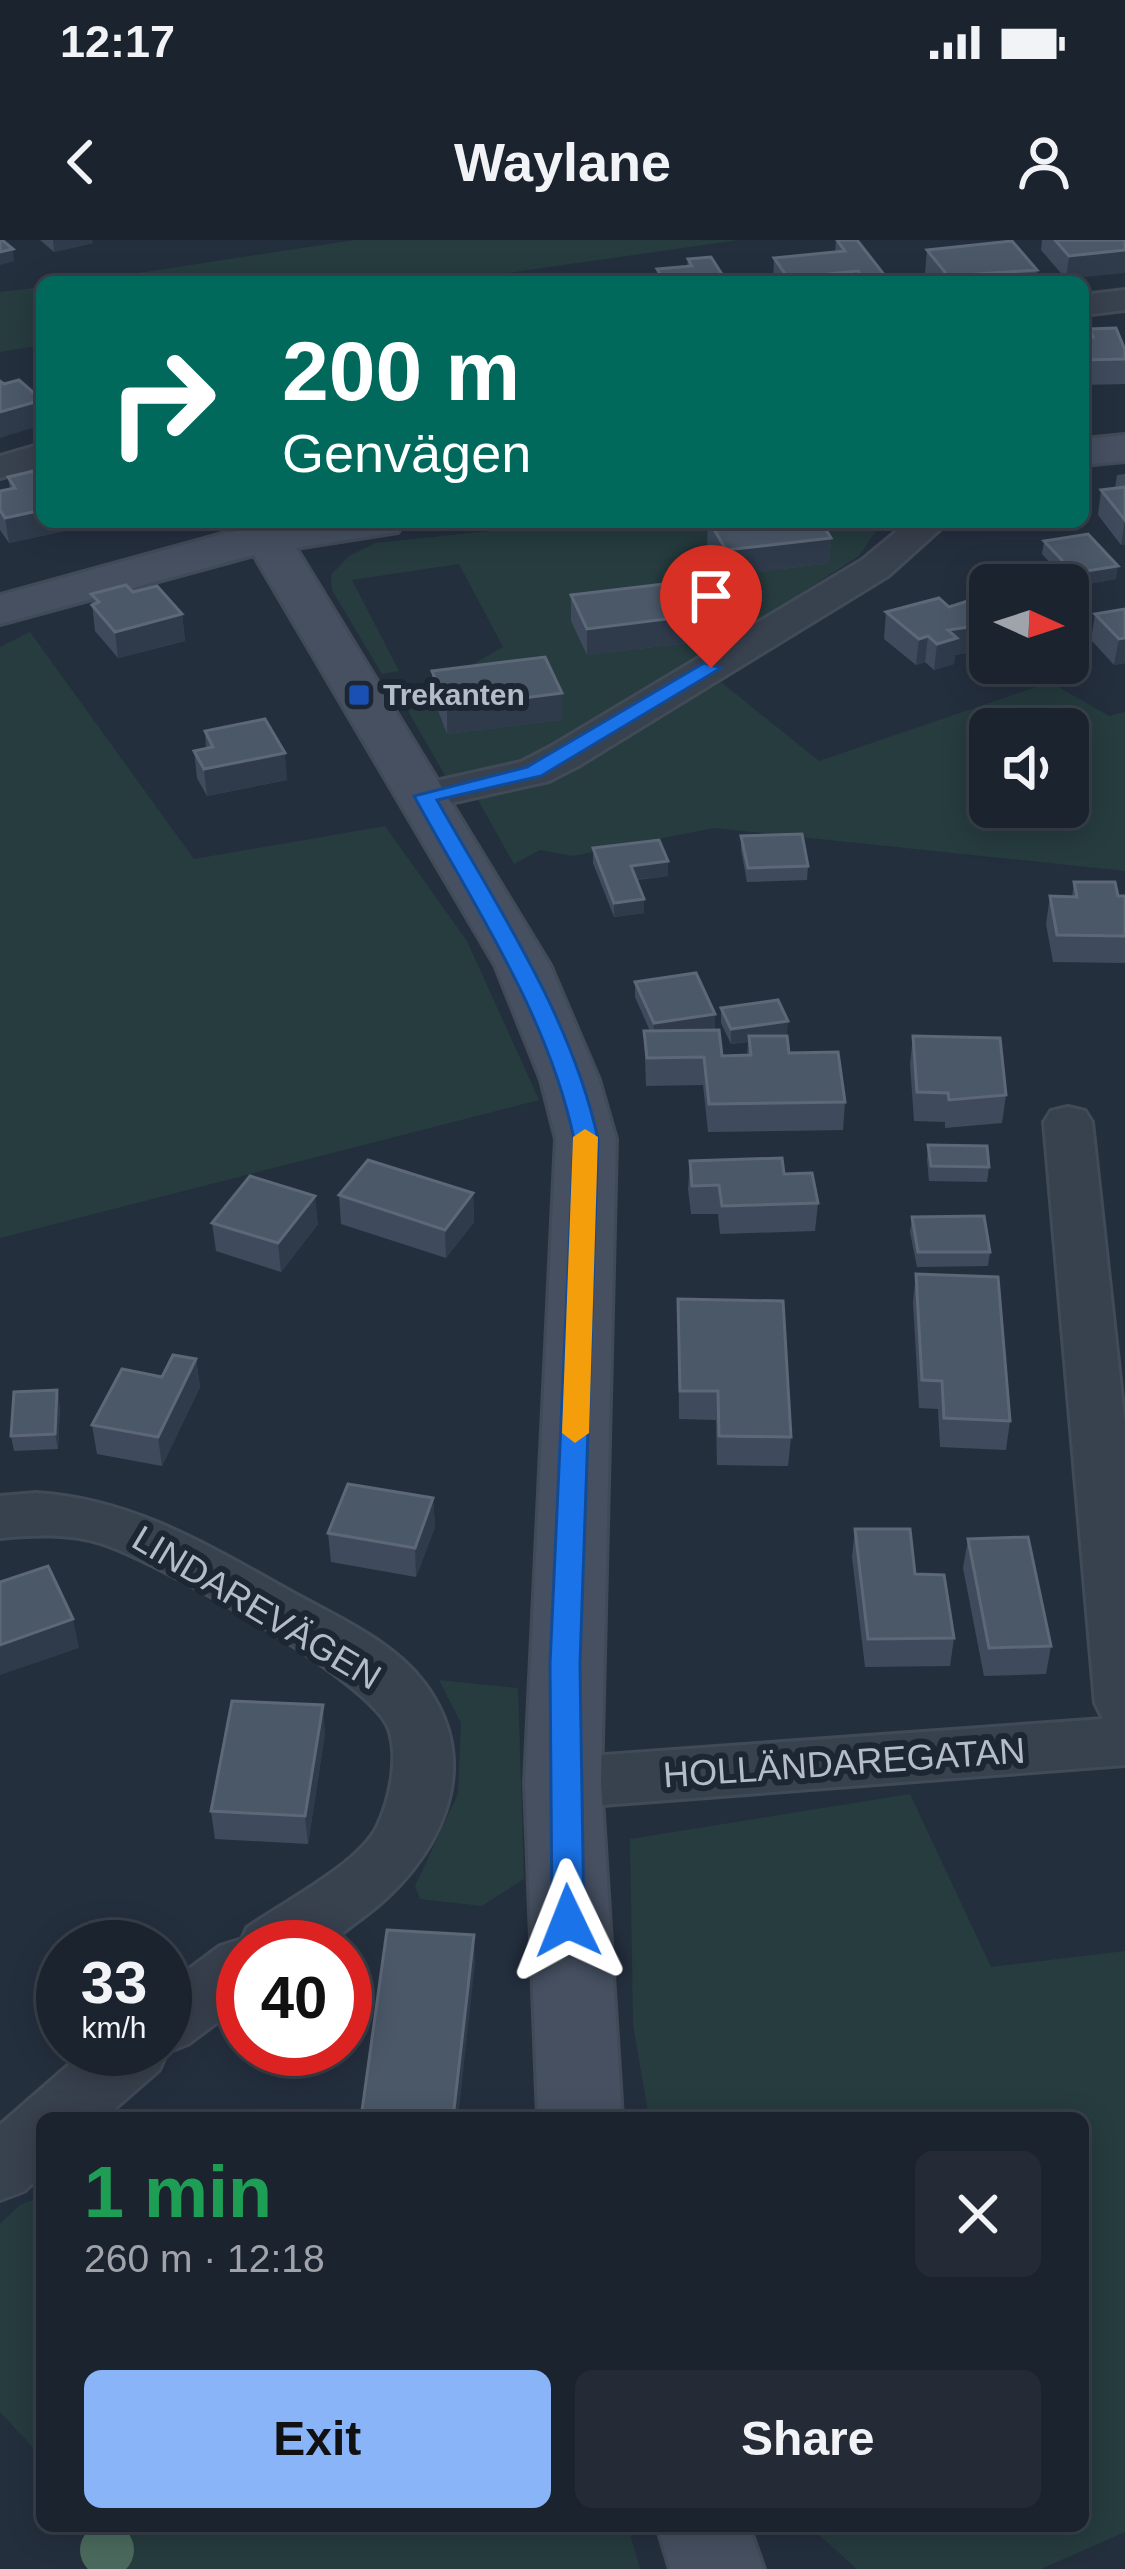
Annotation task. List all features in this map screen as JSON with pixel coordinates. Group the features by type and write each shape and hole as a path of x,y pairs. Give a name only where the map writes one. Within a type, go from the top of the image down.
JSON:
{"street":[{"path":"1089,303 1125,300"},
{"path":"1089,451 1125,448"},
{"path":"0,610 267,538 339,528"},
{"path":"424,796 534,772 565,756 875,568 923,528"},
{"path":"267,538 424,796 535,995 575,1087 586,1139 563,1783 580,2112"},
{"path":"1068,1122 1125,1703"},
{"name":"LINDAREVÄGEN","path":"0,1517 101,1519 146,1535 355,1657 403,1697 422,1724 426,1755 421,1790 392,1857 307,1920"},
{"name":"HOLLÄNDAREGATAN","path":"563,1783 1125,1741"},
{"path":"0,2169 36,2141"},
{"path":"706,2532 717,2569"}],"green space":[{"path":"355,240 739,240 486,276 118,276"},
{"path":"36,288 36,346 0,352 0,292"},
{"path":"519,528 878,528 859,556 548,756 447,779 396,690 439,683 503,647 459,564 352,580 399,671 382,674 332,590 331,575 349,556 375,543"},
{"path":"30,632 194,859 385,826 467,941 539,1100 0,1238 0,647"},
{"path":"721,682 819,761 969,710 969,828 1089,828 1089,708 974,708 1053,684 1109,716 1125,712 1125,871 714,828 573,856 540,850 514,864 478,800 585,763"},
{"path":"439,1680 518,1688 524,1879 482,1906 420,1899 415,1886 458,1794 461,1723"},
{"path":"910,1794 991,1967 1125,1951 1125,2532 1041,2569 857,2569 816,2532 1089,2532 1089,2112 648,2112 633,2025 630,1839"},
{"path":"36,2198 36,2451 0,2412 0,2224 20,2205"},
{"path":"107,2532 630,2532 640,2569 107,2569"}],"building":[{"path":"837,240 857,240 885,276 861,276 858,271 787,276 774,258 845,251"},
{"path":"1055,240 1125,240 1125,250 1069,256"},
{"path":"1012,241 1037,270 948,276 927,250"},
{"path":"711,257 723,276 661,276 657,269 692,266 688,259"},
{"path":"1116,328 1125,359 1089,360 1090,329"},
{"path":"19,380 36,395 36,402 0,412 0,381"},
{"path":"36,471 36,511 5,518 0,491 15,488 8,477"},
{"path":"1125,487 1125,520 1101,490"},
{"path":"713,528 825,528 831,538 726,550"},
{"path":"1088,534 1118,566 1089,571 1089,564 1066,564 1044,541"},
{"path":"680,582 698,615 587,629 571,595"},
{"path":"126,585 133,592 157,586 182,614 115,632 92,605 99,602 91,594"},
{"path":"939,598 949,607 968,601 969,627 948,630 957,638 937,644 928,636 919,639 886,612"},
{"path":"1125,609 1125,638 1119,639 1095,614"},
{"path":"545,657 562,693 447,708 432,671"},
{"path":"265,719 285,753 204,769 194,751 213,747 205,731"},
{"path":"802,834 808,866 748,868 741,836"},
{"path":"659,840 668,861 631,866 644,899 614,903 593,848"},
{"path":"1074,882 1115,882 1118,896 1125,896 1125,936 1057,935 1050,896 1077,897"},
{"path":"696,973 715,1014 654,1023 635,982"},
{"path":"778,1000 788,1021 731,1029 721,1008"},
{"path":"719,1030 722,1056 751,1055 749,1036 787,1036 789,1053 838,1052 845,1102 709,1104 704,1057 647,1058 644,1031"},
{"path":"913,1036 1000,1038 1006,1095 949,1100 948,1093 917,1092"},
{"path":"928,1145 987,1146 989,1167 931,1166"},
{"path":"782,1158 784,1174 812,1173 818,1203 722,1206 719,1185 692,1186 690,1161"},
{"path":"368,1160 473,1193 445,1230 339,1195"},
{"path":"250,1176 315,1196 278,1243 212,1223"},
{"path":"984,1216 990,1252 918,1252 912,1217"},
{"path":"916,1274 998,1277 1010,1421 944,1418 942,1381 922,1380"},
{"path":"678,1299 783,1301 791,1437 719,1436 718,1391 680,1391"},
{"path":"173,1355 196,1359 158,1437 92,1425 122,1369 162,1377"},
{"path":"57,1390 55,1434 11,1436 14,1392"},
{"path":"348,1484 433,1498 415,1548 328,1533"},
{"path":"855,1529 910,1529 915,1574 944,1575 954,1638 868,1639"},
{"path":"1028,1537 1051,1646 989,1648 968,1539"},
{"path":"48,1566 73,1619 0,1645 0,1582"},
{"path":"232,1701 323,1705 305,1816 211,1811"},
{"path":"387,1930 474,1935 454,2112 362,2112 367,2076 372,2076 372,2038"}],"slow traffic":[{"path":"575,1433 585,1137"}],"place":[{"name":"Trekanten","path":"359,695"}],"route":[{"path":"568,1921 565,1664 586,1139 575,1087 535,995 424,796 534,772 711,668"}]}
